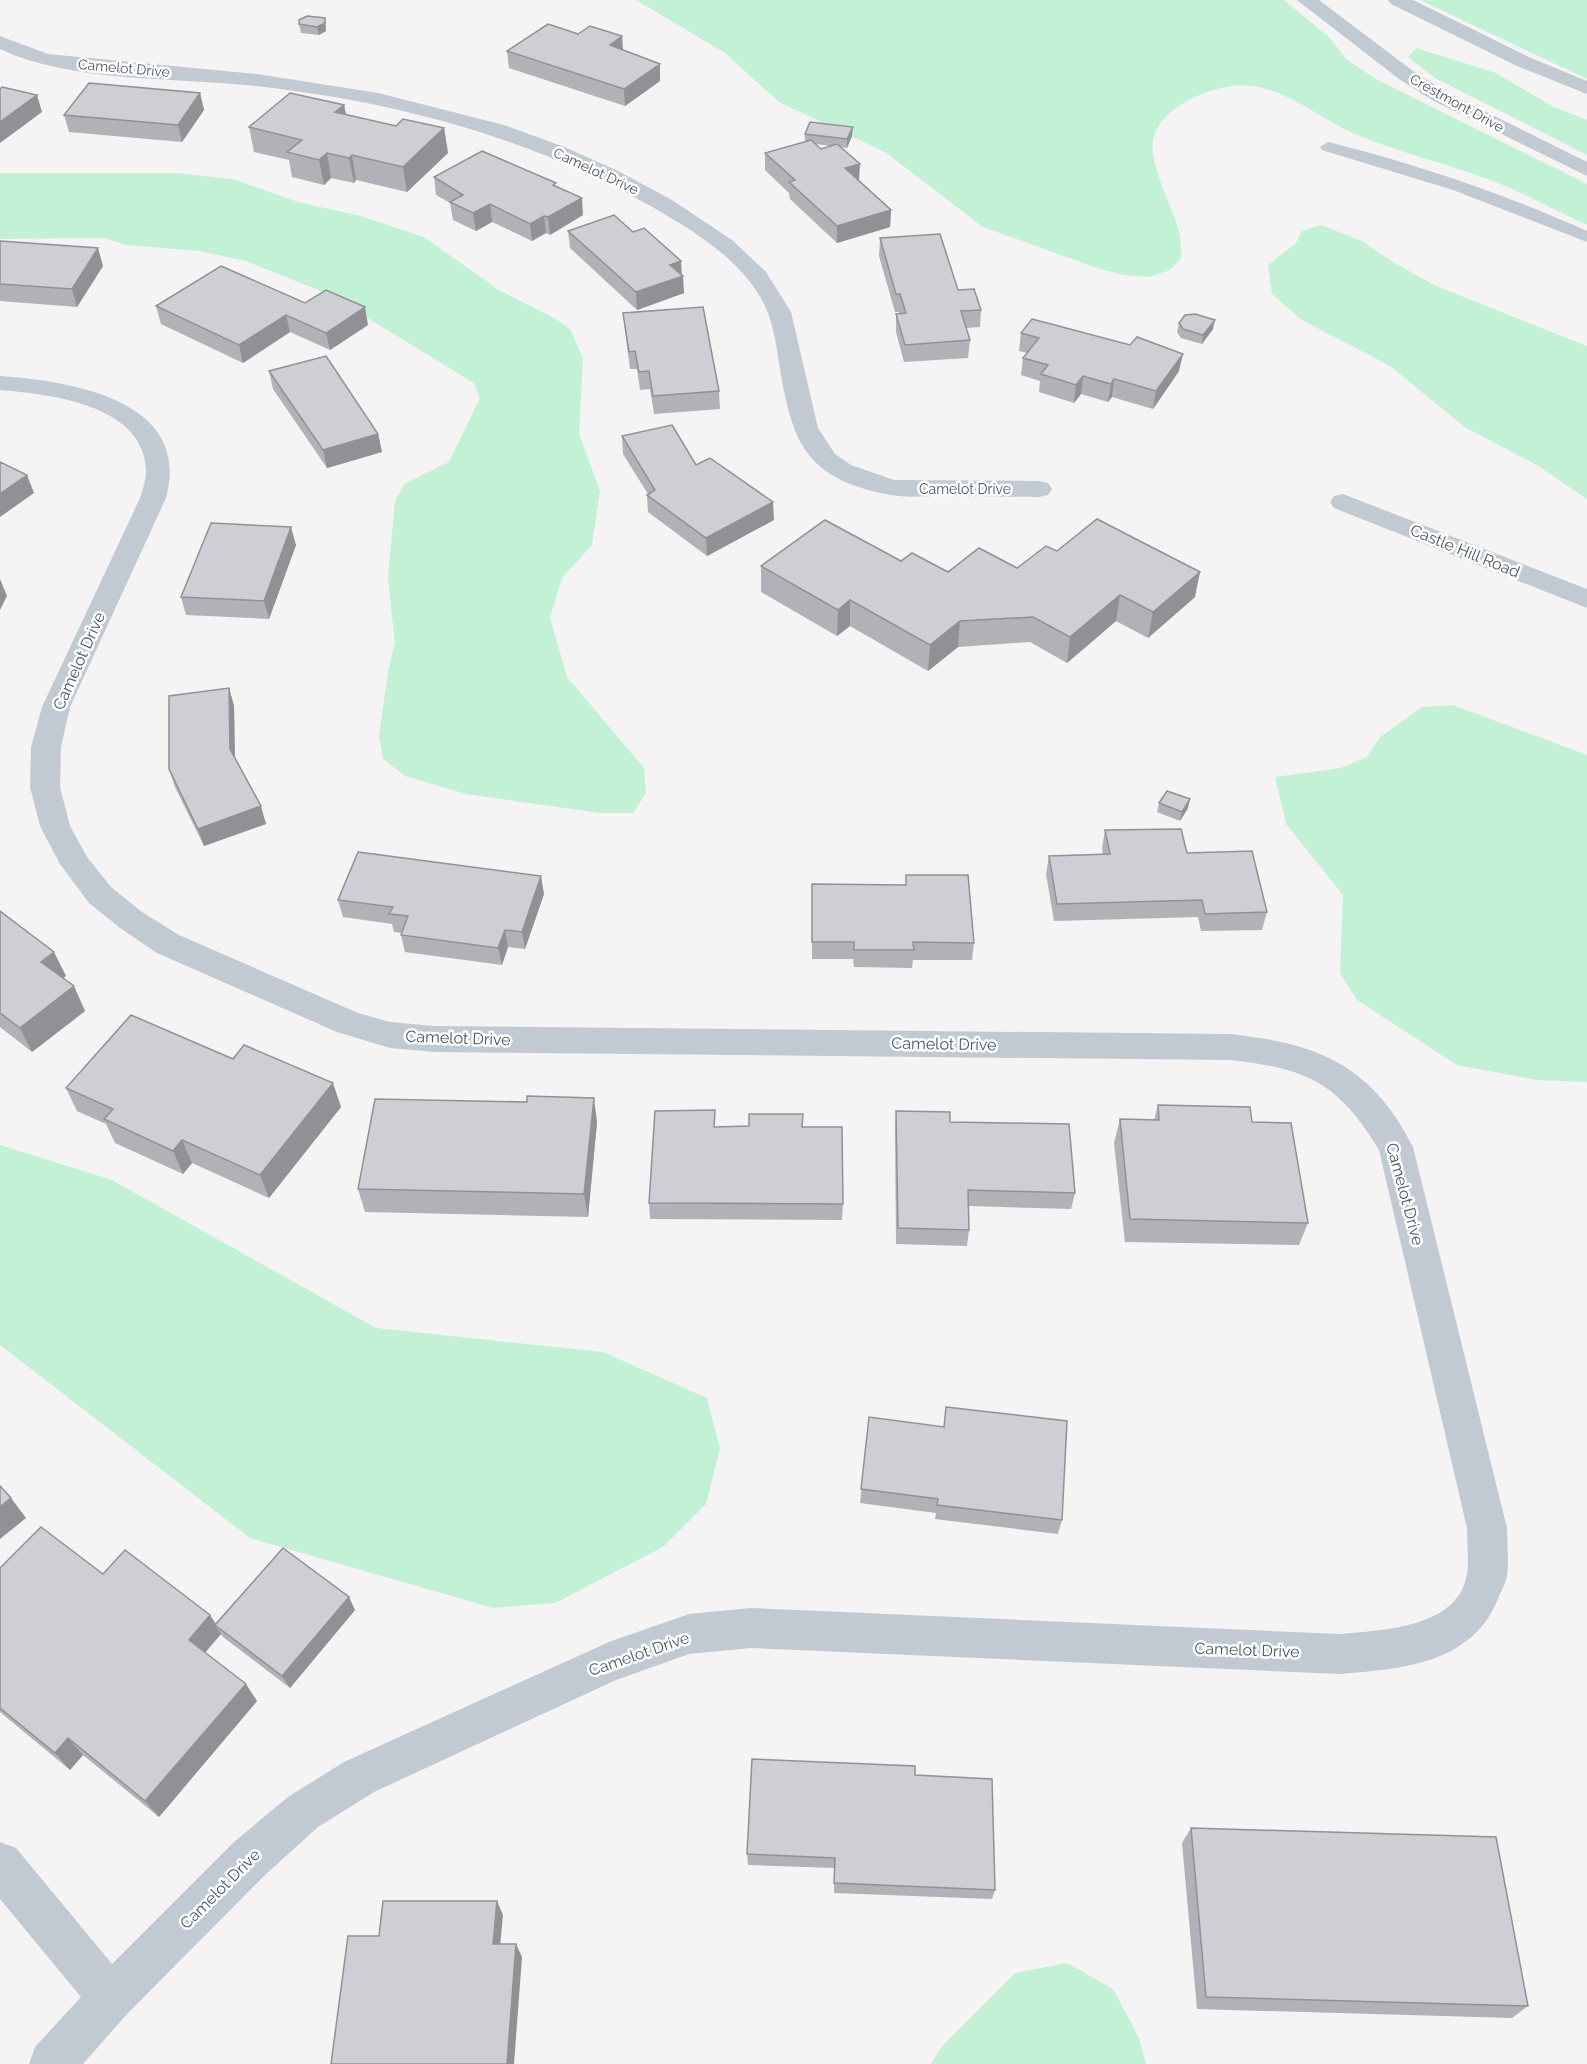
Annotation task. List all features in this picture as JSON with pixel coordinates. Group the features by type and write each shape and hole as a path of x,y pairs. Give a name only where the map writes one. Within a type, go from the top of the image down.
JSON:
{"street":[{"name":"Crestmont Drive","path":"1307,0 1406,75 1439,96 1587,170"},
{"path":"1398,0 1524,62 1587,88"},
{"name":"Camelot Drive","path":"0,42 24,54 54,61 256,80 382,100 478,124 601,171 680,214 717,239 746,262 765,285 778,308 787,338 801,420 810,444 836,468 872,483 894,488 1039,489"},
{"name":"Camelot Drive","path":"0,383 79,393 114,406 138,426 154,449 159,472 153,498 56,707 46,747 45,787 55,826 75,864 100,895 131,920 168,944 349,1023 390,1035 434,1039 1229,1047 1269,1050 1313,1063 1350,1084 1377,1114 1396,1147 1487,1528 1487,1575 1475,1607 1447,1633 1396,1649 1339,1654 751,1628 689,1634 629,1655 359,1777 303,1812 250,1858 111,1998 51,2064"},
{"name":"Castle Hill Road","path":"1343,502 1587,599"},
{"path":"0,1864 111,1998"}],"lane":[{"path":"1328,147 1454,183 1503,200 1587,237"}],"green space":[{"path":"636,0 1284,0 1330,38 1346,59 1374,78 1587,184 1587,225 1501,184 1355,134 1280,94 1267,89 1240,85 1211,91 1196,97 1182,104 1160,124 1154,136 1154,158 1161,184 1179,231 1181,258 1170,270 1149,277 1123,275 1097,268 983,227 885,152 779,102 725,53"},
{"path":"1420,0 1587,0 1587,79"},
{"path":"1416,48 1496,73 1552,106 1587,120 1587,155 1435,78 1408,57"},
{"path":"0,173 175,173 233,179 298,202 361,216 424,237 499,290 554,318 570,329 583,358 579,434 600,491 592,545 562,578 550,618 567,677 644,768 646,793 633,813 600,813 466,794 405,776 383,759 379,736 388,672 395,643 388,578 395,501 404,484 449,462 480,398 474,383 328,294 246,261 199,251 125,245 105,238 0,239"},
{"path":"1321,225 1362,241 1396,264 1436,286 1587,346 1587,499 1537,465 1466,428 1390,366 1302,320 1272,294 1268,265 1296,243 1302,231"},
{"path":"1453,705 1587,755 1587,1082 1537,1080 1457,1065 1357,1000 1340,973 1343,895 1286,824 1275,777 1341,768 1367,757 1380,737 1422,707"},
{"path":"0,1145 112,1180 376,1328 603,1352 707,1398 720,1448 706,1504 663,1547 555,1603 493,1608 250,1538 0,1345"},
{"path":"1067,1963 1113,1989 1139,2038 1146,2064 931,2064 942,2046 1015,1973"}],"building":[{"path":"307,16 325,18 325,23 317,27 299,24 299,20"},
{"path":"548,24 578,34 590,26 622,36 610,45 660,64 624,89 507,51"},
{"path":"89,83 200,93 178,125 64,115"},
{"path":"2,87 37,95 0,122 0,89"},
{"path":"290,93 344,105 335,112 396,126 403,119 444,128 403,167 352,155 349,158 327,153 319,160 287,152 302,140 249,127"},
{"path":"810,122 853,127 847,139 805,134"},
{"path":"811,140 821,149 837,144 860,164 845,168 891,210 837,226 789,182 795,180 765,153"},
{"path":"482,151 556,183 553,185 582,198 530,224 490,204 473,213 450,202 463,195 434,177"},
{"path":"614,215 633,232 644,228 681,261 670,265 683,276 636,292 568,231"},
{"path":"940,234 958,290 974,289 981,310 961,311 970,340 905,345 896,314 906,313 900,294 896,294 880,238"},
{"path":"0,241 98,248 72,289 0,284"},
{"path":"221,266 305,303 326,290 365,307 326,333 286,315 239,345 156,306"},
{"path":"703,307 719,391 653,396 649,371 639,372 635,351 629,352 623,313"},
{"path":"1195,314 1215,320 1203,335 1183,329 1179,323 1185,315"},
{"path":"1032,319 1130,345 1137,337 1183,354 1156,391 1114,379 1111,384 1083,376 1076,385 1041,374 1048,365 1023,358 1039,338 1021,333"},
{"path":"326,356 378,434 323,450 269,371"},
{"path":"672,425 696,465 710,458 773,502 706,538 647,495 655,490 622,436"},
{"path":"0,462 27,475 0,494"},
{"path":"1097,519 1200,572 1153,612 1120,595 1070,637 1033,617 960,621 930,645 850,600 838,610 761,566 825,520 901,561 912,553 948,572 979,548 1017,568 1046,546 1057,551"},
{"path":"211,523 291,527 264,601 181,597"},
{"path":"229,688 230,749 261,806 198,829 169,769 169,696"},
{"path":"1167,791 1190,799 1182,812 1159,803"},
{"path":"1181,829 1187,853 1252,851 1267,912 1205,914 1202,900 1057,904 1049,856 1110,854 1105,830"},
{"path":"358,852 541,876 522,932 505,930 498,948 401,935 408,916 389,914 393,907 338,900"},
{"path":"906,875 968,875 974,943 913,942 914,950 854,950 854,942 812,942 812,884 906,885"},
{"path":"0,911 54,952 41,962 74,986 20,1028 0,1013"},
{"path":"131,1015 233,1059 244,1045 333,1083 260,1175 182,1140 173,1151 104,1119 113,1109 66,1088"},
{"path":"527,1096 594,1098 584,1194 358,1189 375,1099 527,1102"},
{"path":"1158,1105 1250,1107 1252,1122 1291,1123 1308,1223 1130,1219 1120,1119 1159,1120"},
{"path":"715,1110 714,1127 749,1126 749,1114 803,1114 802,1127 842,1127 843,1204 649,1203 655,1111"},
{"path":"896,1111 950,1112 950,1122 1069,1124 1075,1193 968,1190 969,1230 898,1228"},
{"path":"946,1407 1067,1421 1062,1520 937,1505 938,1499 861,1489 869,1417 944,1427"},
{"path":"0,1486 11,1498 0,1507"},
{"path":"41,1527 103,1574 125,1550 210,1615 189,1640 246,1684 145,1801 68,1738 55,1753 0,1708 0,1568"},
{"path":"283,1548 349,1597 282,1676 215,1625"},
{"path":"752,1759 915,1766 915,1775 992,1779 995,1890 834,1883 835,1858 747,1854"},
{"path":"1191,1828 1496,1837 1528,2006 1206,1997"},
{"path":"383,1901 497,1901 493,1944 516,1944 507,2064 331,2064 348,1936 379,1936"}]}
